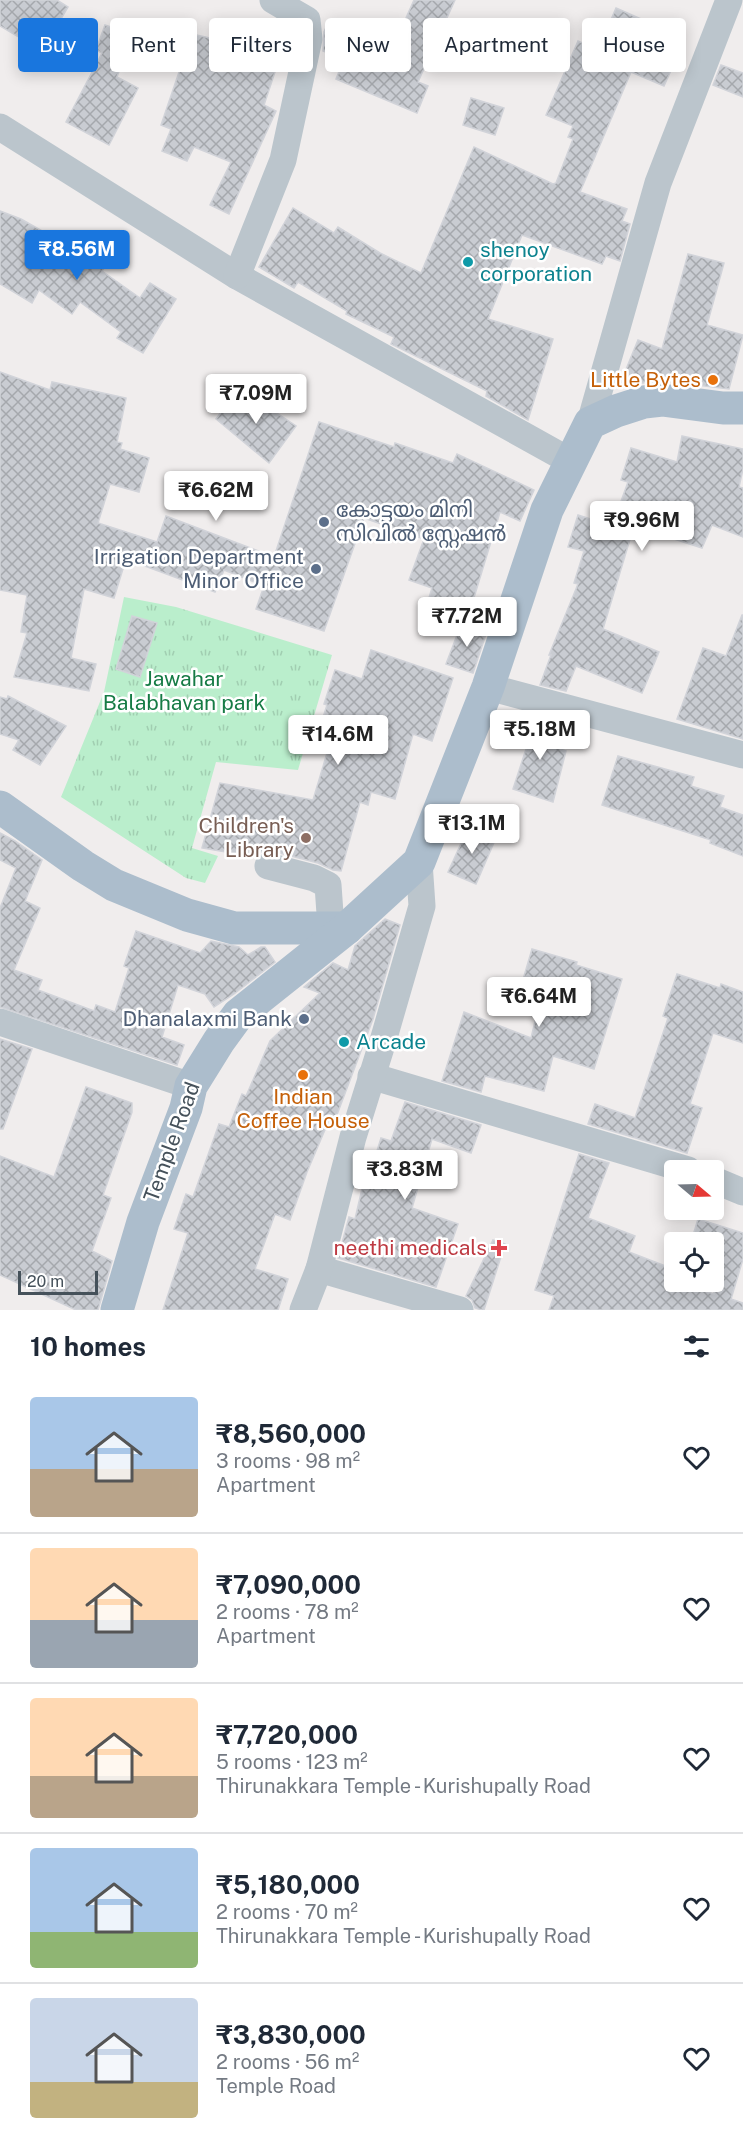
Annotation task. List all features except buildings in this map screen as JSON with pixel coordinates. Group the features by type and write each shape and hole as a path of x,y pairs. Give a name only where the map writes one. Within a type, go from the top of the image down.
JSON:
{"main road":[{"path":"419,862 488,687 547,510 591,423 616,411 653,401 743,408"},
{"path":"0,807 83,866 114,885 187,915 234,928 339,928"},
{"name":"Temple Road","path":"117,1310 143,1222 186,1108 191,1086 201,1067 238,1015 419,862"}],"street":[{"path":"237,276 283,160 309,39 307,21 273,0"},
{"path":"591,423 658,183 729,0"},
{"path":"0,127 237,276 570,461"},
{"path":"488,687 743,755"},
{"path":"303,1310 320,1269 353,1137 422,906 419,862"},
{"path":"268,866 314,878 328,885 339,928"},
{"path":"0,1022 191,1086"},
{"path":"371,1076 664,1163"},
{"path":"724,1184 743,1192"},
{"path":"320,1269 460,1310"}],"green space":[{"name":"Jawahar Balabhavan park","path":"124,597 176,607 332,655 298,770 216,762 192,848 218,856 205,883 186,878 61,797 104,692"}],"place":[{"name":"shenoy corporation","path":"468,262"},
{"name":"Little Bytes","path":"713,380"},
{"name":"കോട്ടയം മിനി സിവിൽ സ്റ്റേഷൻ","path":"324,522"},
{"name":"Irrigation Department Minor Office","path":"316,569"},
{"name":"Children's Library","path":"306,838"},
{"name":"Dhanalaxmi Bank","path":"304,1019"},
{"name":"Arcade","path":"344,1042"},
{"name":"Indian Coffee House","path":"303,1075"},
{"name":"neethi medicals","path":"499,1248"}]}
